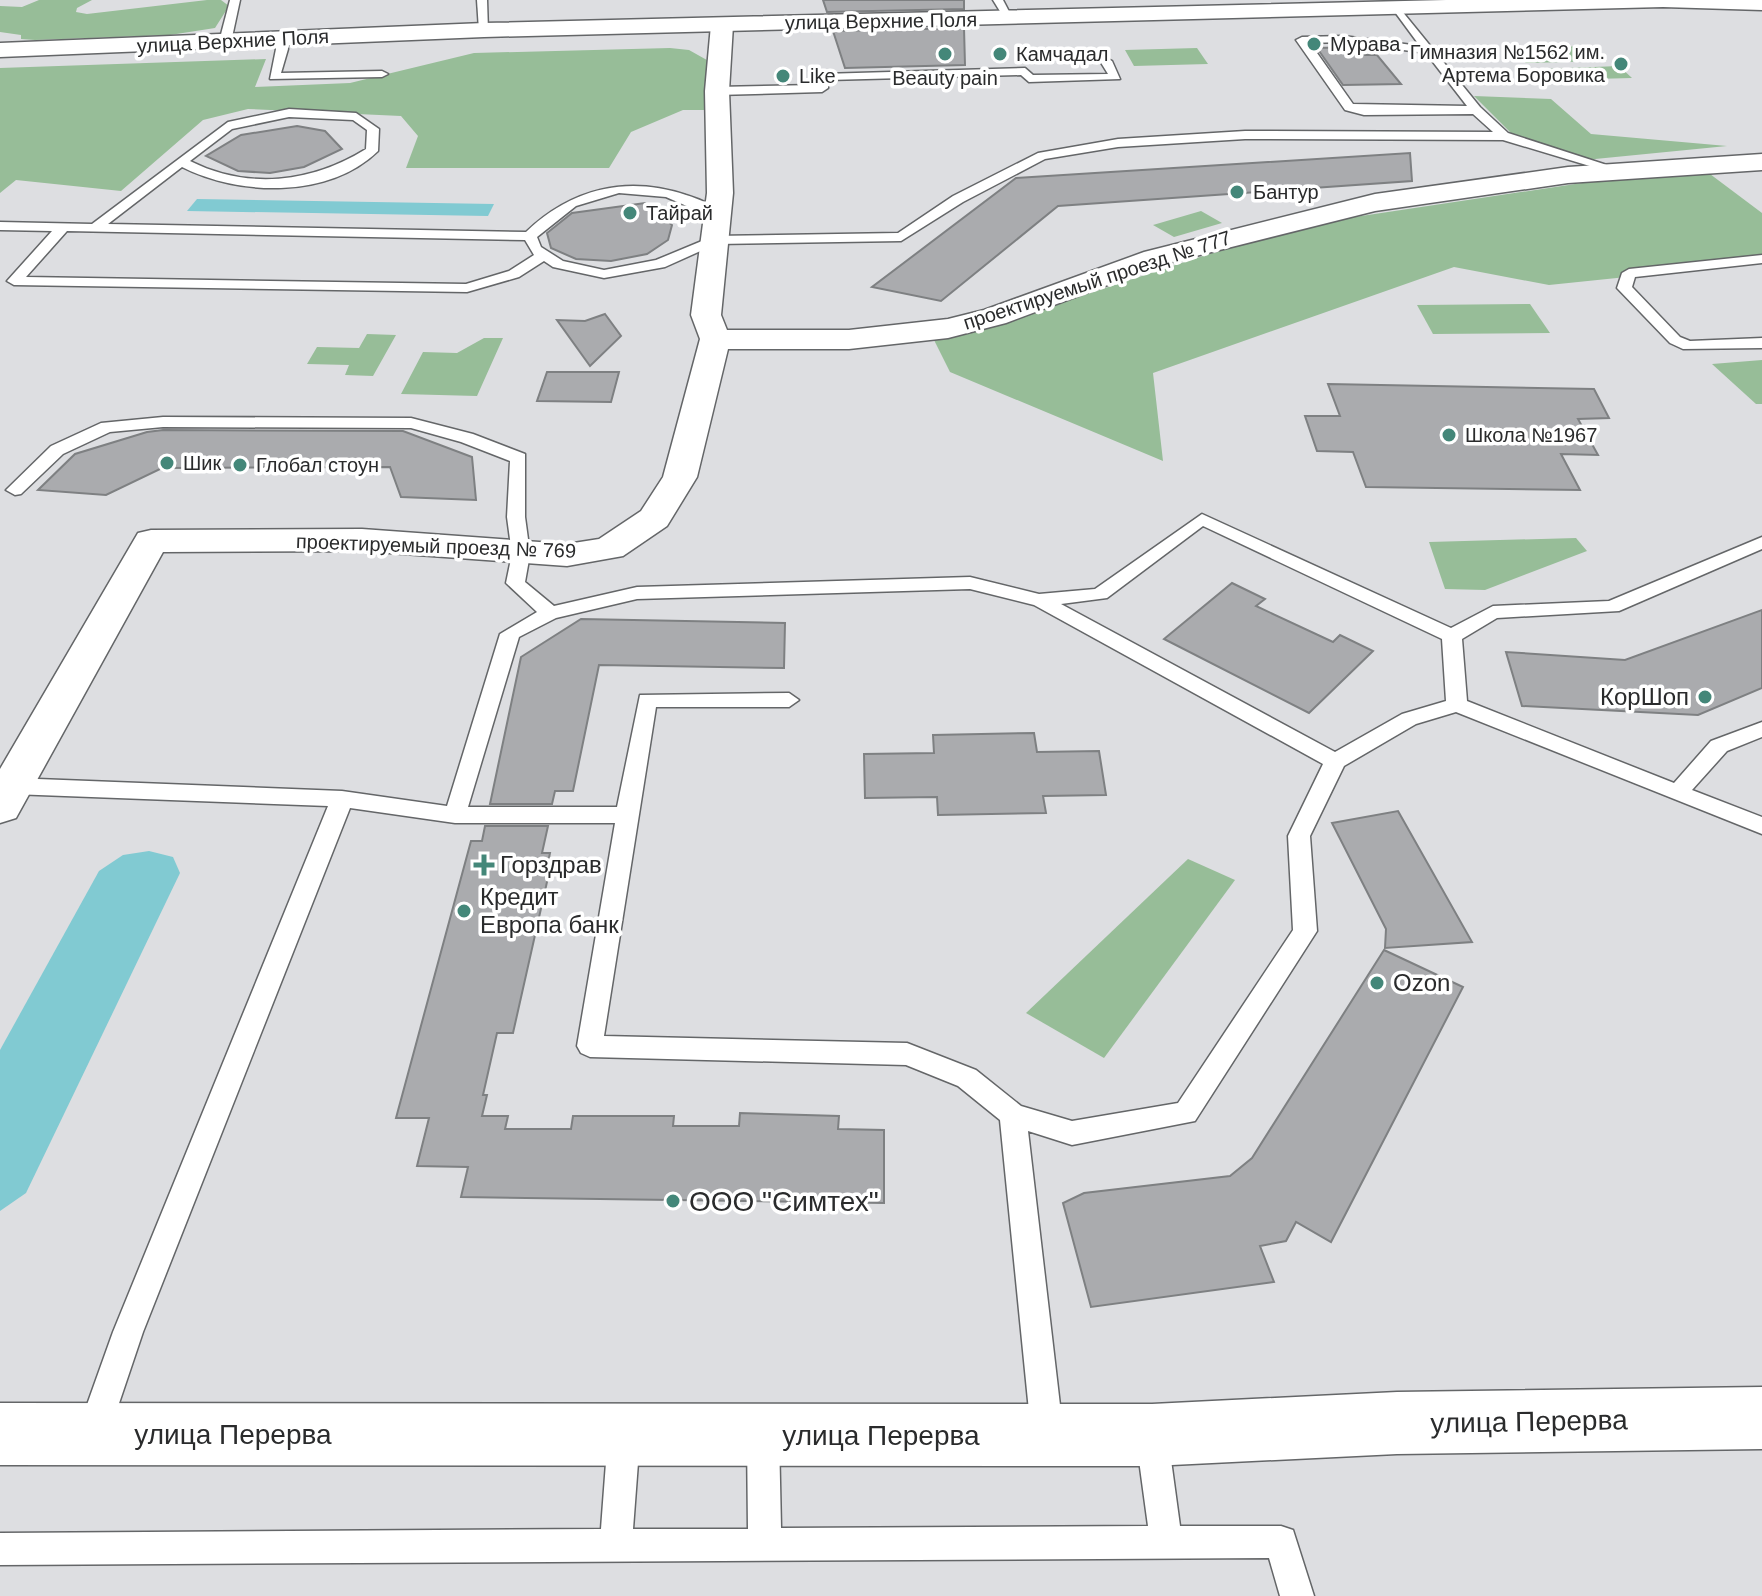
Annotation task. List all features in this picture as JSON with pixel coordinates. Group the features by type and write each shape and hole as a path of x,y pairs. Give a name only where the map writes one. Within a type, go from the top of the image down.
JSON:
{"street":[{"name":"улица Верхние Поля","path":"0,50 484,30 722,25 1004,9 1355,4 1397,8 1466,3 1663,1 1762,4"},
{"name":"проектируемый проезд № 769","path":"6,796 151,541 362,540 567,555 610,548 654,518 680,477 715,339 706,315 716,227 717,91 722,25"},
{"name":"проектируемый проезд № 777","path":"715,339 870,337 932,331 981,320 1099,275 1265,227 1394,201 1608,170 1762,162"},
{"name":"улица Перерва","path":"0,1434 1152,1435 1397,1423 1762,1418"}],"lane":[{"path":"225,42 235,0"},
{"path":"482,0 484,30"},
{"path":"1397,8 1476,110 1504,136"},
{"path":"280,38 282,49 274,77 382,74"},
{"path":"1429,50 1343,39 1302,40 1349,107 1364,111 1476,110"},
{"path":"717,91 822,88 822,77 1025,71 1029,79 1116,77 1106,61"},
{"path":"97,226 228,126 257,117 289,113 356,117 373,129 372,151 355,164 305,180 256,184 225,181 181,162"},
{"path":"0,226 530,236 549,215 580,200 620,188 661,189 716,227 901,237 958,199 1042,156 1118,143 1245,135 1504,136 1608,170"},
{"path":"64,226 14,281 467,288 514,274 544,255"},
{"path":"530,236 535,249 558,264 604,274 660,264 716,227"},
{"path":"1762,259 1629,273 1624,288 1675,340 1688,346 1762,343"},
{"path":"15,490 57,450 107,427 163,422 411,423 467,438 519,458 516,517 521,554 515,583 550,613"},
{"path":"1039,600 1100,594 1202,519 1452,636"},
{"path":"1452,636 1493,612 1612,607 1762,542"},
{"path":"455,815 510,634 550,613 637,593 970,583 1039,600 1335,761"},
{"path":"1452,636 1457,705"},
{"path":"789,700 647,700 590,1046 907,1054 967,1078 1013,1115 1072,1133 1186,1113 1305,931 1299,836 1335,761 1409,719 1457,705 1762,826"},
{"path":"1678,792 1719,746 1762,729"},
{"path":"6,796 342,799 455,815 627,815"},
{"path":"92,1435 128,1332 342,799"},
{"path":"1013,1115 1047,1435"},
{"path":"616,1544 624,1434"},
{"path":"763,1435 765,1543"},
{"path":"1152,1435 1166,1540"},
{"path":"0,1549 1166,1540 1281,1542 1297,1596"}],"green space":[{"path":"39,0 92,0 77,8 76,12 87,14 207,0 221,0 229,6 215,28 170,35 35,40 0,32 0,6 22,7"},
{"path":"1590,46 1607,61 1526,63 1511,48"},
{"path":"1197,48 1208,64 1134,66 1125,50"},
{"path":"689,50 714,64 711,110 683,110 631,132 609,168 406,168 418,136 401,116 248,109 203,120 121,191 16,180 0,193 0,68 266,59 255,87 350,83 474,53"},
{"path":"1619,66 1632,78 1555,80 1543,69"},
{"path":"1474,96 1551,99 1591,134 1727,146 1585,160 1512,134"},
{"path":"1706,171 1762,213 1762,263 1549,285 1454,267 1153,373 1163,461 950,372 934,340 986,327 1261,237 1348,218 1615,178"},
{"path":"1201,211 1222,223 1174,237 1153,225"},
{"path":"1530,304 1550,333 1433,334 1417,305"},
{"path":"367,334 396,335 373,376 345,375 349,365 307,364 317,347 359,348"},
{"path":"484,338 503,338 477,396 401,394 423,352 457,353"},
{"path":"1762,360 1762,404 1756,404 1712,364"},
{"path":"1576,538 1587,551 1485,590 1445,589 1429,542"},
{"path":"1188,859 1235,880 1104,1058 1026,1013"}],"water":[{"path":"197,199 494,204 488,216 187,211"},
{"path":"149,851 173,857 180,873 26,1193 0,1211 0,1050 99,871 123,855"}],"building":[{"path":"823,0 964,0 964,9 827,12"},
{"path":"964,28 965,65 845,68 833,31"},
{"path":"1358,47 1365,55 1377,55 1401,84 1343,85 1317,48"},
{"path":"297,126 325,131 342,149 304,167 270,173 238,171 206,156 241,135"},
{"path":"1410,153 1412,181 1058,206 941,301 872,287 1016,178"},
{"path":"645,203 672,225 668,240 647,254 611,261 576,259 551,248 547,233 572,213"},
{"path":"605,314 621,336 590,366 557,320 585,321"},
{"path":"547,372 619,372 611,402 537,401"},
{"name":"Школа №1967","path":"1328,384 1594,389 1609,418 1578,419 1598,455 1561,454 1580,490 1366,487 1353,452 1317,451 1305,416 1340,416"},
{"path":"163,430 403,431 472,457 476,500 401,497 390,467 162,468 106,495 38,490 75,454"},
{"path":"1232,583 1265,599 1256,606 1333,642 1340,635 1373,651 1309,713 1164,639"},
{"path":"1762,610 1762,688 1698,715 1522,706 1506,652 1625,660"},
{"path":"581,619 785,623 784,668 599,665 573,791 555,791 552,804 490,804 521,657"},
{"path":"1034,733 1037,752 1099,751 1106,795 1043,796 1046,813 938,815 937,797 865,798 864,754 934,753 933,735"},
{"path":"1398,811 1472,942 1385,948 1386,929 1332,823"},
{"path":"485,826 548,826 542,853 550,853 546,873 549,873 513,1033 497,1033 483,1095 487,1095 482,1116 508,1116 505,1129 571,1129 573,1116 674,1116 673,1126 739,1126 740,1113 839,1116 838,1129 884,1130 884,1203 461,1197 468,1167 417,1166 429,1118 396,1118 471,841 482,841"},
{"path":"1384,950 1463,987 1331,1242 1296,1222 1286,1241 1260,1246 1274,1282 1091,1307 1063,1203 1084,1193 1230,1176 1252,1158"}],"place":[{"name":"Мурава","path":"1314,44"},
{"name":"Beauty pain","path":"945,54"},
{"name":"Камчадал","path":"1000,54"},
{"name":"Гимназия №1562 им. Артема Боровика","path":"1621,64"},
{"name":"Like","path":"783,76"},
{"name":"Бантур","path":"1237,192"},
{"name":"Тайрай","path":"630,213"},
{"name":"Школа №1967","path":"1449,435"},
{"name":"Шик","path":"167,463"},
{"name":"Глобал стоун","path":"240,465"},
{"name":"КорШоп","path":"1705,697"},
{"name":"Горздрав","path":"484,865"},
{"name":"Кредит Европа банк","path":"464,911"},
{"name":"Ozon","path":"1377,983"},
{"name":"ООО \"Симтех\"","path":"673,1201"}]}
